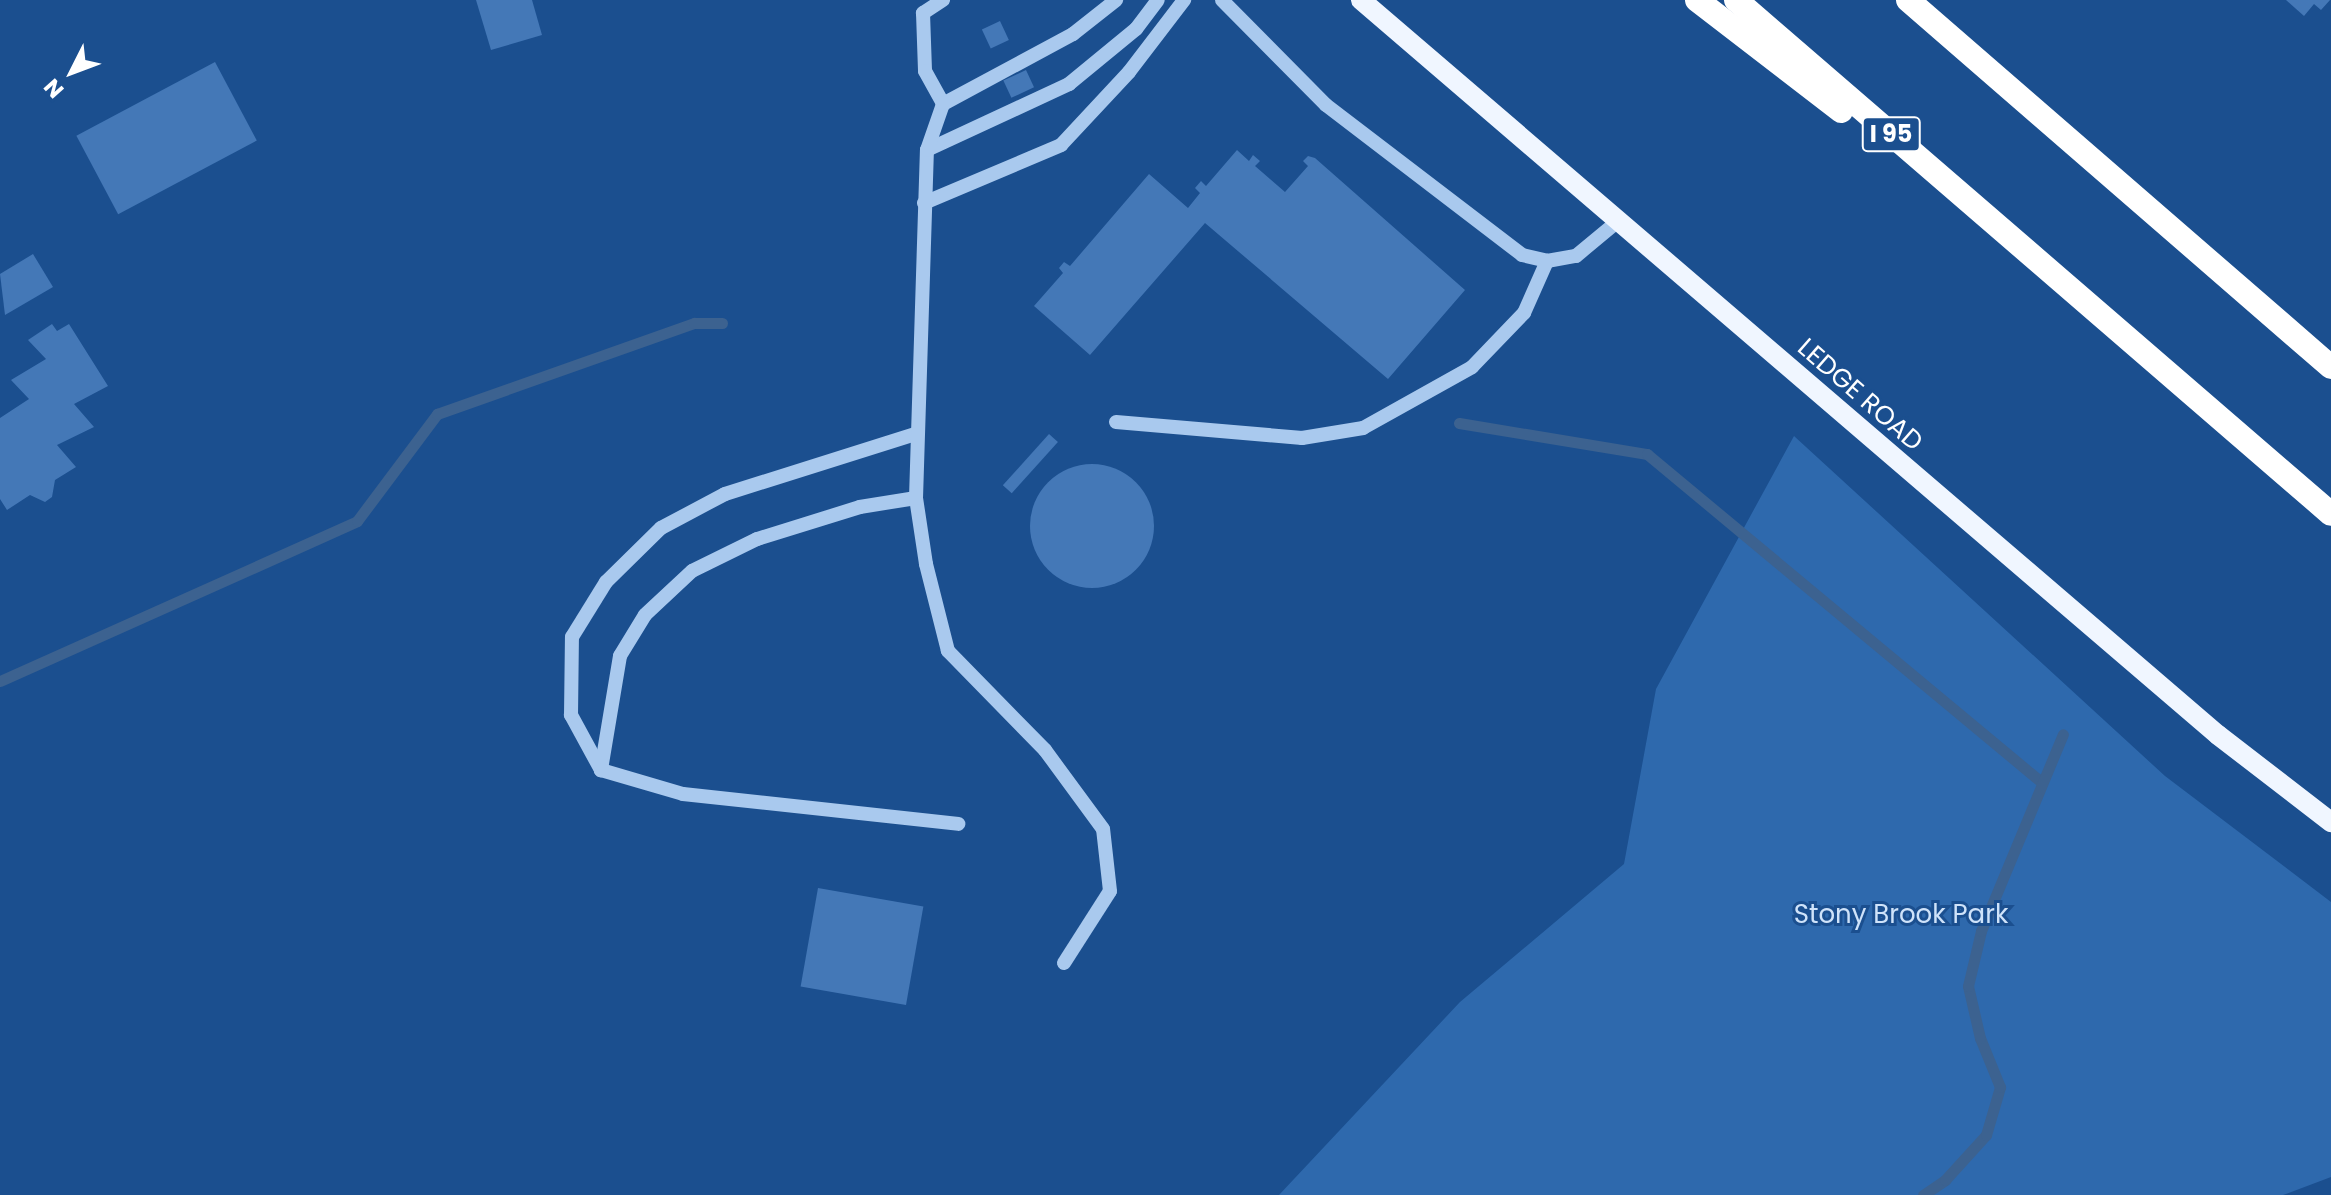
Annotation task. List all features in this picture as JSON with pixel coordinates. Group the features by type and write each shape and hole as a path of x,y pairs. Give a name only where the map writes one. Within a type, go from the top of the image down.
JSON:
{"highway":[{"path":"1697,0 2045,268"},
{"name":"I 95","path":"1736,0 2331,514"},
{"path":"1908,0 2331,367"},
{"path":"1927,0 2053,127"}],"main road":[{"name":"LEDGE ROAD","path":"1361,0 2218,735 2331,822"}],"lane":[{"path":"943,0 923,13 925,71 943,104"},
{"path":"1064,963 1110,891 1103,829 1045,750 948,651 916,498 924,203 927,150 943,104 1073,34 1116,0"},
{"path":"927,150 1069,84 1136,29 1158,0"},
{"path":"924,203 1061,145 1129,72 1184,0"},
{"path":"1222,0 1326,105 1522,255 1547,261 1576,256 1618,221"},
{"path":"1116,422 1302,438 1363,428 1472,367 1524,313 1547,261"},
{"path":"918,433 725,494 661,528 606,582 572,637 571,715 601,770 683,794 958,824"},
{"path":"601,770 620,656 645,615 692,571 757,539 860,507 916,498"}],"green space":[{"name":"Stony Brook Park","path":"1794,436 2165,776 2331,902 2331,1177 2283,1195 1279,1195 1460,1002 1624,864 1656,689"}],"building":[{"path":"476,0 532,0 542,35 491,50"},
{"path":"2286,0 2330,0 2321,10 2314,4 2304,16"},
{"path":"1000,21 1009,40 991,48 982,29"},
{"path":"215,62 257,141 118,214 76,136"},
{"path":"1026,70 1034,87 1011,98 1003,81"},
{"path":"1237,150 1249,161 1253,155 1260,161 1255,166 1285,192 1308,166 1303,161 1308,156 1315,158 1465,290 1388,379 1205,223 1090,355 1034,306 1063,273 1059,268 1064,262 1070,266 1149,174 1188,208 1200,193 1195,188 1201,181 1206,186"},
{"path":"33,254 53,287 5,315 0,274"},
{"path":"52,324 57,331 69,324 108,386 74,404 94,427 57,445 76,467 55,480 52,497 45,502 30,495 7,510 0,499 0,418 29,399 11,380 46,359 28,340"},
{"path":"1049,434 1058,442 1012,493 1003,485"},
{"path":"1092,464 1116,469 1136,482 1149,502 1154,526 1149,550 1136,570 1116,583 1092,588 1068,583 1048,570 1035,550 1030,526 1035,502 1048,482 1068,469"},
{"path":"818,888 923,907 906,1005 801,986"}],"waterway":[{"path":"0,681 357,521 437,414 694,323 722,323"},
{"path":"1459,423 1647,454 2040,781"},
{"path":"1923,1195 1945,1180 1986,1135 2000,1087 1980,1038 1968,986 1981,931 2063,734"}]}
